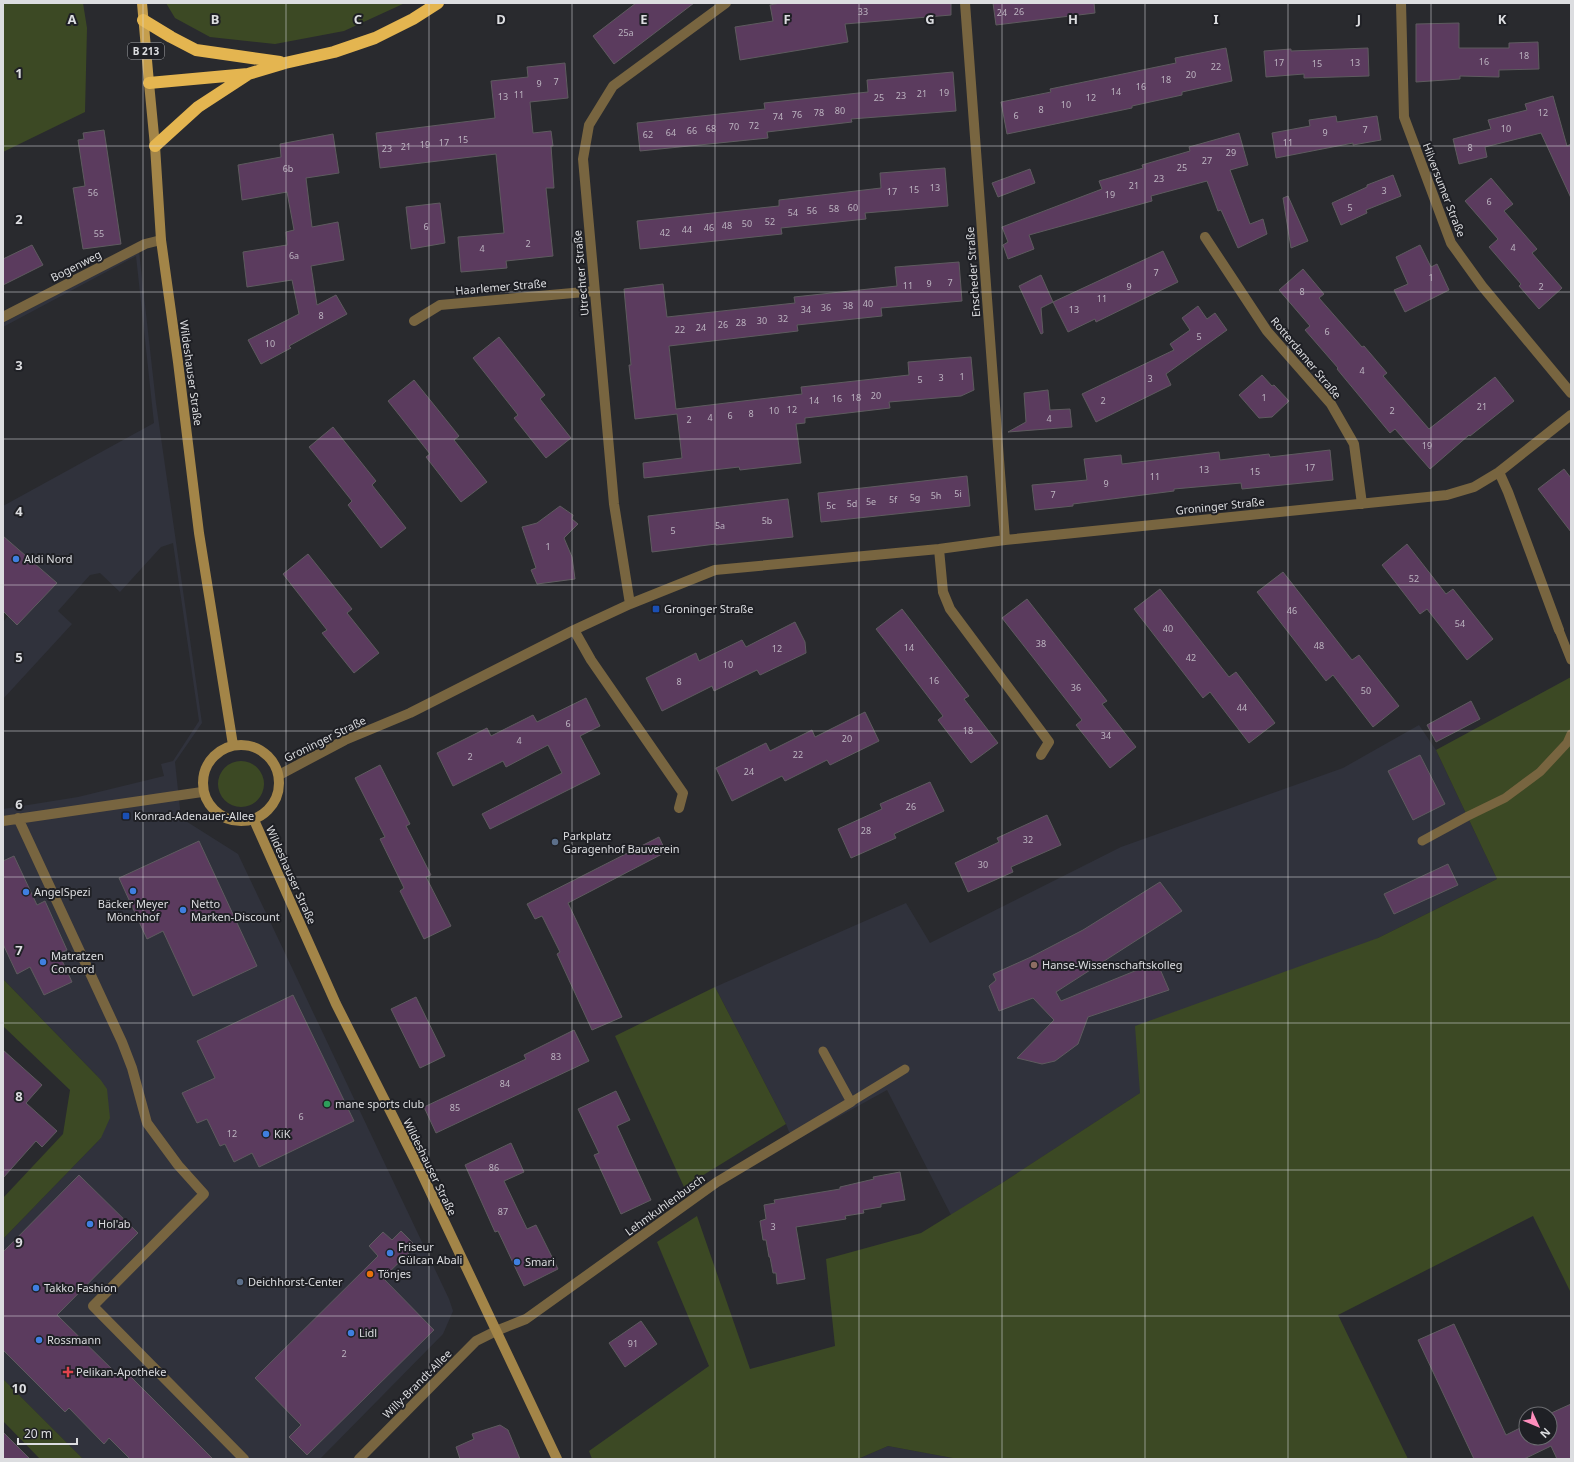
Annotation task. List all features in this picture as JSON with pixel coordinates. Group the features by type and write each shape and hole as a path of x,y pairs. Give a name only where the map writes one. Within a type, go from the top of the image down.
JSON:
{"highway":[{"path":"149,83 248,74 286,63 334,52 375,38 413,19 438,3"},
{"path":"143,20 196,50 286,63"},
{"path":"155,146 198,107 248,74"}],"main road":[{"name":"Wildeshauser Straße","path":"142,3 155,146 161,240 200,533 233,745"},
{"path":"202,792 202,779 206,767 215,755 233,745 255,747 262,751 272,760 279,775"},
{"name":"Wildeshauser Straße","path":"202,792 212,810 223,818 231,821 254,820 269,810 279,792 279,775"},
{"name":"Wildeshauser Straße","path":"254,820 336,1004 420,1170 557,1459"}],"street":[{"name":"Utrechter Straße","path":"630,604 614,504 583,159 589,125 613,86 726,3"},
{"name":"Enscheder Straße","path":"965,3 1005,540"},
{"name":"Hilversumer Straße","path":"1401,3 1404,117 1451,243 1482,286 1571,393"},
{"name":"Rotterdamer Straße","path":"1205,237 1266,331 1331,404 1354,444 1362,504"},
{"name":"Bogenweg","path":"3,317 145,244 161,240"},
{"name":"Haarlemer Straße","path":"414,321 440,305 595,291"},
{"name":"Groninger Straße","path":"279,775 345,740 410,713 574,630 630,604 715,570 940,549 1005,540 1447,495 1474,487 1499,472 1571,415"},
{"path":"1499,472 1508,492 1559,630"},
{"path":"940,549 943,592 950,609 1049,742 1041,755"},
{"path":"574,630 591,660 683,793 679,808"},
{"path":"3,821 202,792"},
{"path":"18,818 122,1042 132,1068 147,1123 178,1165 204,1194 93,1306 244,1459"},
{"name":"Lehmkuhlenbusch","path":"496,1331 526,1319 717,1182 851,1102"},
{"name":"Willy-Brandt-Allee","path":"359,1459 476,1341 496,1331"}],"lane":[{"path":"1559,630 1571,660"},
{"path":"1422,841 1505,798 1540,772 1567,743 1571,734"},
{"path":"823,1051 851,1102 905,1069"}],"shaded area":[{"path":"139,251 156,403 202,723 175,762 181,818 238,854 449,1299 453,1311 443,1334 320,1459 83,1459 3,1379 3,1239 101,1138 100,1079 3,979 3,809 78,797 164,776 161,764 173,761 199,721 173,543 161,547 120,592 100,573 90,575 58,611 72,624 3,699 3,622 8,616 17,625 57,583 3,536 3,506 154,423 136,256 3,327 3,323"},
{"name":"Hanse-Wissenschaftskolleg","path":"1419,725 1436,750 1497,879 1378,938 951,1215 887,1090 793,1142 786,1124 715,987 906,903 930,943 1121,847 1343,768"},
{"path":"888,1446 958,1459 858,1459"}],"green space":[{"path":"3,3 83,3 87,28 85,112 3,152"},
{"path":"166,3 405,3 344,31 275,44 210,37 175,18"},
{"path":"1571,677 1571,1293 1533,1216 1338,1315 1408,1459 958,1459 888,1446 858,1459 592,1459 589,1451 709,1366 657,1242 697,1216 750,1369 835,1346 826,1259 921,1233 1002,1183 1140,1093 1135,1026 1378,938 1497,879 1436,750"},
{"path":"241,761 254,765 260,771 264,784 260,797 254,803 241,807 228,803 222,797 218,784 222,771 228,765"},
{"path":"3,979 100,1079 107,1089 110,1118 101,1138 3,1239 3,1198 63,1134 70,1090 3,1026"},
{"path":"715,987 786,1124 684,1187 615,1036"},
{"path":"3,1379 83,1459 40,1459 3,1421"}],"building":[{"path":"636,3 694,3 614,64 593,36"},
{"path":"780,3 951,3 951,15 845,24 848,42 740,60 735,27 773,21 770,5"},
{"path":"993,3 1094,3 1095,13 996,25"},
{"path":"1459,23 1459,48 1509,48 1509,43 1538,42 1539,69 1499,70 1499,77 1460,76 1460,79 1416,82 1416,24"},
{"path":"1226,48 1232,81 1182,92 1182,95 1132,106 1132,108 1007,134 1001,102 1051,92 1050,89 1176,63 1175,58"},
{"path":"1368,48 1369,76 1304,78 1304,74 1266,77 1264,51 1291,49 1291,51"},
{"path":"565,63 568,98 530,102 533,133 551,131 553,146 551,146 554,188 546,188 553,256 506,261 507,268 461,272 458,237 504,233 496,154 380,168 376,133 495,118 491,81 528,77 527,67"},
{"path":"953,72 956,111 851,119 852,122 767,132 768,138 640,151 637,123 765,109 764,103 868,92 867,80"},
{"path":"1553,96 1567,146 1571,144 1571,198 1541,133 1485,147 1487,157 1459,164 1453,139 1491,129 1488,120 1527,110 1525,104"},
{"path":"1336,116 1337,122 1377,116 1381,140 1353,145 1353,143 1276,158 1272,133 1310,126 1309,120"},
{"path":"104,130 121,244 83,249 73,188 85,186 78,140 84,139 83,133"},
{"path":"1239,133 1248,165 1230,170 1250,224 1263,219 1267,234 1238,248 1221,210 1218,211 1207,181 1151,196 1152,201 1029,235 1034,249 1008,259 1003,245 1008,242 1002,227 1102,189 1099,181 1143,168 1142,165 1190,151 1189,147"},
{"path":"333,134 339,173 306,178 312,227 338,222 344,260 311,266 317,305 336,295 347,314 289,346 291,348 261,364 248,340 299,314 292,280 247,287 243,252 287,245 286,232 294,230 287,192 242,200 238,165 281,157 280,144"},
{"path":"945,168 948,206 865,213 866,219 781,228 782,234 640,249 637,221 779,206 779,200 881,188 880,173"},
{"path":"1030,169 1035,183 998,197 992,183"},
{"path":"1393,175 1401,196 1366,210 1367,213 1341,225 1332,203 1367,187 1367,185"},
{"path":"1491,178 1513,204 1504,211 1537,249 1532,253 1562,288 1539,309 1519,286 1521,284 1489,247 1498,239 1465,201"},
{"path":"1288,196 1308,241 1291,248 1283,198"},
{"path":"440,203 445,243 411,249 406,207"},
{"path":"32,245 43,265 3,285 3,259"},
{"path":"1420,245 1431,267 1437,264 1449,290 1405,312 1394,290 1408,284 1396,257"},
{"path":"1163,251 1178,282 1096,322 1095,319 1068,332 1053,302"},
{"path":"959,262 962,301 881,308 882,316 797,325 798,331 669,346 676,409 802,394 801,387 909,375 908,362 971,357 974,390 961,396 889,402 890,408 805,418 805,423 796,424 801,463 740,470 739,467 644,478 643,463 682,458 677,414 635,419 629,365 631,365 624,289 663,284 667,317 795,303 794,297 897,286 895,267"},
{"path":"1303,269 1324,294 1319,298 1387,373 1383,376 1429,429 1495,377 1514,401 1470,436 1469,435 1430,469 1395,429 1390,433 1337,369 1338,368 1305,330 1310,326 1279,290"},
{"path":"1041,275 1053,302 1041,308 1043,333 1041,334 1019,286"},
{"path":"1198,306 1207,319 1215,313 1227,330 1166,374 1171,385 1096,422 1082,394 1174,350 1170,344 1190,330 1182,318"},
{"path":"499,337 545,395 540,399 571,438 546,458 514,418 518,415 473,358"},
{"path":"1262,375 1289,401 1272,417 1259,418 1239,395"},
{"path":"414,380 459,436 454,440 487,482 461,502 426,457 430,454 388,401"},
{"path":"1048,390 1050,410 1070,409 1072,427 1008,432 1026,422 1024,393"},
{"path":"333,427 376,481 372,485 406,528 381,548 348,505 352,501 309,447"},
{"path":"1330,450 1333,480 1242,489 1241,483 1174,489 1174,491 1035,510 1032,485 1087,480 1084,459 1121,455 1122,464 1219,452 1220,460 1269,454 1270,457"},
{"path":"1564,469 1571,478 1571,532 1538,489"},
{"path":"967,476 970,506 821,522 818,493"},
{"path":"788,499 793,537 652,552 648,516"},
{"path":"560,506 573,515 572,519 578,524 564,538 572,557 575,579 537,584 531,570 536,568 522,527 537,523"},
{"name":"Aldi Nord","path":"3,536 57,583 17,625 3,611"},
{"path":"1407,544 1446,594 1453,589 1493,639 1467,660 1427,609 1420,614 1382,565"},
{"path":"308,554 352,609 347,613 379,653 354,673 322,633 327,630 283,574"},
{"path":"1283,572 1352,660 1359,655 1399,706 1373,727 1333,675 1326,681 1257,592"},
{"path":"1160,589 1229,677 1236,672 1275,723 1249,743 1210,692 1203,698 1134,609"},
{"path":"1027,599 1107,701 1102,704 1136,747 1110,768 1076,725 1082,720 1002,618"},
{"path":"902,609 969,696 964,699 998,743 971,763 938,720 943,716 876,629"},
{"path":"795,622 805,642 806,653 760,675 757,670 714,691 712,686 662,711 646,678 696,653 699,661 742,640 746,647"},
{"path":"586,698 600,726 580,736 600,774 490,829 482,814 562,773 548,745 506,767 503,761 453,786 437,753 487,728 491,736 533,715 537,722"},
{"path":"1471,701 1480,719 1436,742 1427,725"},
{"path":"865,712 879,741 830,765 827,760 785,781 782,776 732,801 716,768 766,743 770,751 812,730 815,737"},
{"path":"1420,755 1445,804 1413,820 1388,771"},
{"path":"380,765 410,824 406,826 431,875 426,877 451,926 424,939 400,891 404,888 380,839 385,837 355,778"},
{"path":"930,782 944,811 894,834 896,838 851,858 838,829 882,809 880,804"},
{"path":"1047,815 1061,845 1011,867 1013,872 968,892 955,863 999,842 997,838"},
{"path":"659,837 666,852 568,903 622,1017 592,1030 557,954 560,952 542,916 535,919 527,904"},
{"name":"Netto Marken-Discount","path":"199,841 257,966 193,996 163,931 147,939 119,878"},
{"path":"14,856 37,905 45,901 67,950 59,954 72,982 44,995 30,967 17,974 3,944 3,861"},
{"path":"1448,864 1458,885 1394,914 1384,894"},
{"path":"1160,882 1182,911 1056,992 1061,1001 1157,962 1169,990 1088,1017 1078,1044 1055,1061 1042,1064 1017,1058 1054,1020 1033,998 999,1011 989,986 996,980 993,974 1031,957 1083,930"},
{"path":"293,995 354,1121 259,1167 252,1153 234,1162 225,1144 220,1146 207,1119 197,1123 182,1093 215,1078 197,1041"},
{"path":"416,997 445,1056 420,1068 391,1009"},
{"path":"574,1030 589,1061 436,1133 424,1107 526,1059 524,1055"},
{"path":"3,1050 42,1085 26,1103 57,1131 42,1147 36,1141 3,1178"},
{"path":"616,1091 630,1120 617,1126 651,1200 621,1214 594,1155 599,1153 578,1109"},
{"path":"511,1143 524,1172 504,1181 527,1229 536,1225 558,1269 524,1286 498,1231 495,1232 465,1165"},
{"path":"900,1172 905,1200 881,1204 881,1207 863,1210 864,1213 845,1216 846,1219 796,1227 805,1279 777,1284 776,1273 773,1273 766,1240 763,1240 760,1221 766,1219 764,1205 775,1203 774,1200 840,1189 840,1187 874,1179 873,1177"},
{"path":"79,1175 138,1233 57,1315 121,1378 127,1373 213,1459 130,1459 109,1438 104,1444 69,1408 65,1412 3,1350 3,1252"},
{"path":"401,1231 416,1246 383,1278 434,1330 307,1455 289,1437 301,1425 255,1378 378,1256 369,1246 383,1232 392,1240"},
{"path":"641,1321 657,1344 625,1367 609,1343"},
{"path":"1454,1324 1506,1435 1518,1429 1518,1446 1551,1446 1524,1459 1474,1459 1418,1340"},
{"path":"1571,1404 1571,1459 1557,1459 1551,1446 1558,1446 1558,1410"},
{"path":"500,1425 508,1430 520,1459 460,1459 456,1447 474,1439 472,1434"},
{"path":"3,1432 30,1459 3,1459"}],"place":[{"name":"Aldi Nord","path":"16,559"},
{"name":"Groninger Straße","path":"656,609"},
{"name":"Konrad-Adenauer-Allee","path":"126,816"},
{"name":"Parkplatz Garagenhof Bauverein","path":"555,842"},
{"name":"Bäcker Meyer Mönchhof","path":"133,891"},
{"name":"AngelSpezi","path":"26,892"},
{"name":"Netto Marken-Discount","path":"183,910"},
{"name":"Matratzen Concord","path":"43,962"},
{"name":"Hanse-Wissenschaftskolleg","path":"1034,965"},
{"name":"mane sports club","path":"327,1104"},
{"name":"KiK","path":"266,1134"},
{"name":"Hol'ab","path":"90,1224"},
{"name":"Friseur Gülcan Abali","path":"390,1253"},
{"name":"Smari","path":"517,1262"},
{"name":"Tönjes","path":"370,1274"},
{"name":"Deichhorst-Center","path":"240,1282"},
{"name":"Takko Fashion","path":"36,1288"},
{"name":"Lidl","path":"351,1333"},
{"name":"Rossmann","path":"39,1340"},
{"name":"Pelikan-Apotheke","path":"68,1372"}]}
